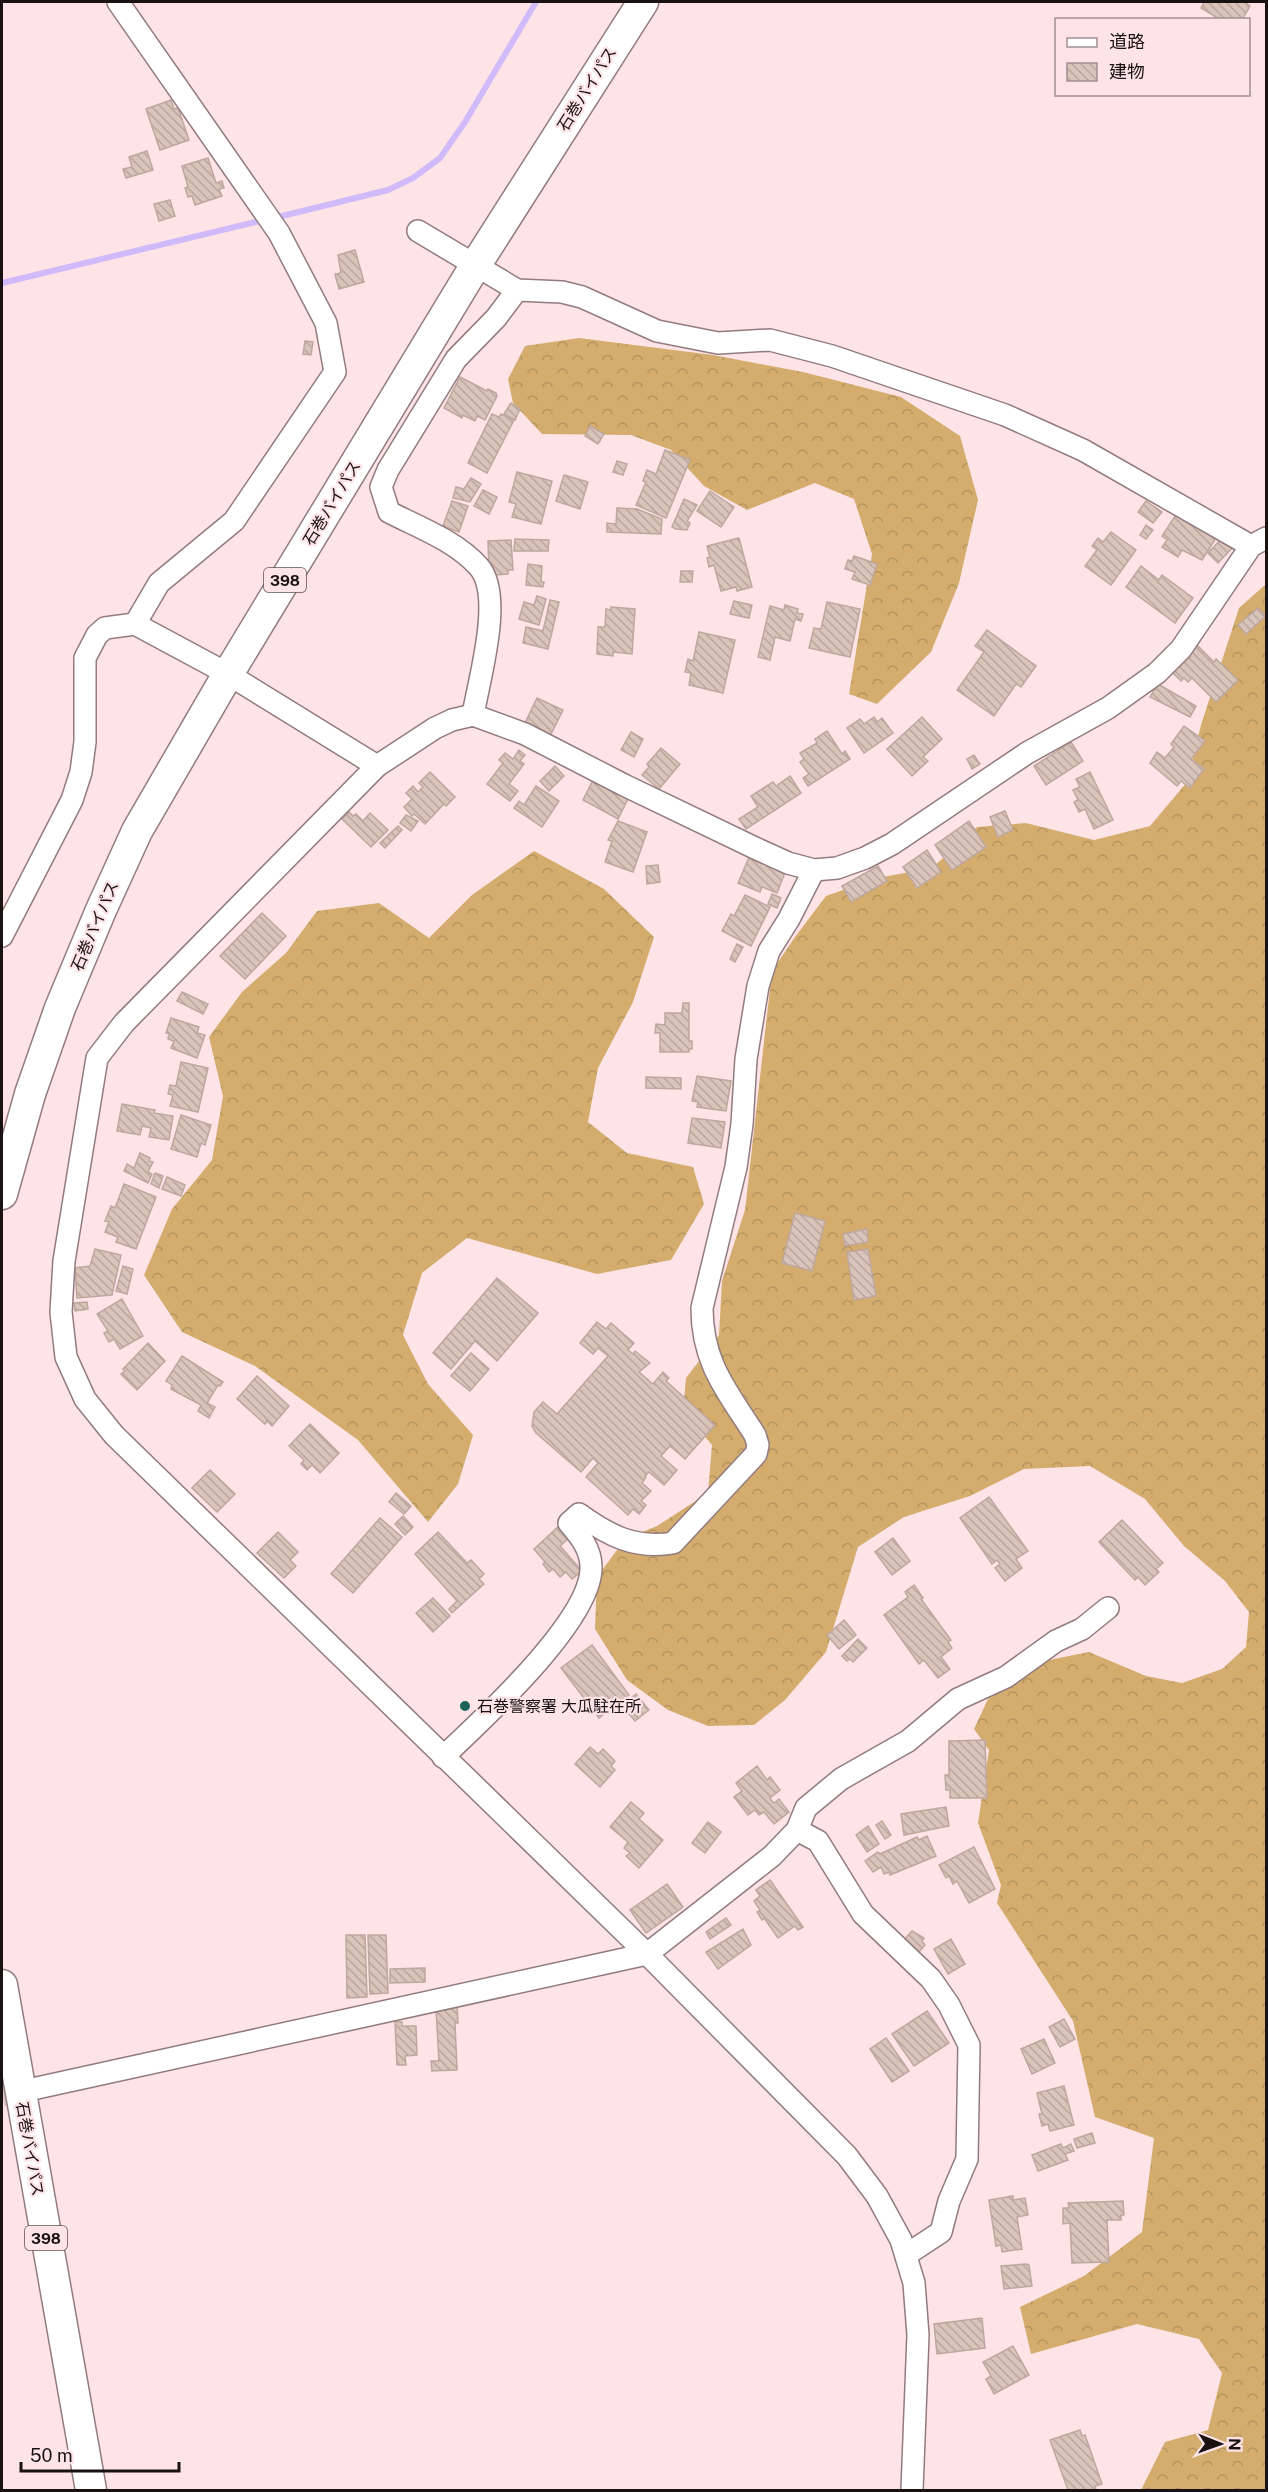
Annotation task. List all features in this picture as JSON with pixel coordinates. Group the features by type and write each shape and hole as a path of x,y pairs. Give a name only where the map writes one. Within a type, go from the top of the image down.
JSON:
{"highway":[{"name":"石巻バイパス","path":"2,1194 30,1094 60,1008 100,910 137,831 228,674 475,266 643,2"},
{"name":"石巻バイパス","path":"2,1985 92,2490"}],"street":[{"path":"118,2 276,227 326,323 335,372 234,521 159,583 135,624"},
{"path":"418,231 517,290 562,292 582,297 657,331 718,343 770,340 832,356 1005,416 1083,450 1259,542 1181,649 1157,673 1108,708 1027,753 892,844 865,858 837,868 814,870 788,863 624,785 525,734 473,715 452,720 435,728 377,766 124,1023 97,1058 64,1261 61,1312 66,1357 85,1399 114,1435 647,1954 847,2156 877,2196 902,2240 914,2283 918,2335 912,2490"},
{"path":"473,715 491,608 489,588 480,568 449,542 389,512 381,487 388,470 456,359 496,318 517,290"},
{"path":"2,936 72,800 81,772 85,742 85,658 97,635 105,628 135,624 228,674 377,766"},
{"path":"443,1757 478,1724 550,1646 582,1602 590,1580 590,1552 569,1522 579,1514 603,1532 618,1538 642,1545 673,1543 756,1454 758,1445 755,1435 709,1361 702,1332 702,1308 736,1167 742,1124 746,1059 758,986 769,951 789,919 814,870"},
{"path":"37,2088 647,1954 772,1856 797,1830 806,1808 841,1779 908,1741 958,1700 1006,1677 1056,1641 1082,1629 1108,1608"},
{"path":"797,1830 818,1841 863,1914 930,1979 949,2006 969,2045 967,2159 949,2201 941,2232 906,2255"}],"green space":[{"path":"579,338 713,355 803,372 901,397 960,436 978,500 959,583 931,652 877,704 849,694 872,554 854,499 815,483 747,510 704,486 671,450 631,435 542,434 513,403 508,379 525,346"},
{"path":"1266,584 1266,2490 1141,2490 1165,2442 1208,2430 1222,2373 1199,2339 1137,2324 1031,2354 1020,2307 1084,2276 1142,2232 1154,2138 1095,2117 1073,2021 997,1903 1001,1885 978,1823 989,1750 974,1729 988,1699 1049,1660 1089,1652 1146,1676 1182,1683 1222,1669 1246,1647 1249,1612 1225,1581 1184,1546 1145,1499 1090,1466 1024,1469 970,1496 904,1517 858,1547 826,1652 785,1700 754,1725 708,1726 668,1710 627,1680 595,1629 597,1577 625,1539 657,1526 708,1493 712,1445 683,1411 686,1378 719,1335 722,1281 745,1210 772,971 826,896 877,878 932,868 977,827 1026,823 1094,840 1150,826 1187,782 1201,725 1239,608"},
{"path":"534,851 604,889 654,937 633,1002 598,1068 588,1122 627,1153 693,1167 704,1204 671,1260 597,1274 467,1238 422,1273 403,1335 428,1384 473,1435 458,1484 428,1522 358,1440 255,1366 182,1332 144,1275 172,1209 212,1160 223,1096 209,1037 242,992 286,953 317,911 379,903 429,938 472,895"}],"building":[{"path":"1204,2 1245,2 1250,6 1243,18 1218,18 1201,8"},
{"path":"171,100 174,109 178,108 189,140 160,150 146,109"},
{"path":"147,151 153,170 126,178 123,169 132,167 129,157"},
{"path":"208,158 216,183 222,181 224,188 219,189 222,196 195,205 192,196 188,197 185,188 188,187 182,166"},
{"path":"170,200 175,216 159,221 154,204"},
{"path":"355,250 364,282 339,289 335,274 341,273 338,255"},
{"path":"305,341 313,342 311,355 303,354"},
{"path":"460,377 487,391 488,389 496,393 497,396 485,420 477,416 475,421 463,415 462,418 444,408"},
{"path":"511,403 520,409 515,420 504,414"},
{"path":"492,414 499,417 501,414 514,420 487,473 468,463"},
{"path":"590,426 604,434 598,444 585,436"},
{"path":"665,450 690,460 666,518 636,505 646,482 643,481 647,470 656,474"},
{"path":"617,461 627,464 623,475 613,472"},
{"path":"517,472 552,481 541,524 512,517 516,504 509,502"},
{"path":"564,475 588,482 580,509 556,501"},
{"path":"471,478 481,484 470,502 453,498 456,487 464,489"},
{"path":"483,490 497,497 489,514 474,506"},
{"path":"710,491 734,507 721,527 697,511"},
{"path":"684,499 697,505 687,521 690,523 687,530 672,527"},
{"path":"452,501 468,506 459,532 443,526"},
{"path":"1146,501 1162,512 1153,523 1138,512"},
{"path":"617,508 637,509 662,519 661,534 607,532 607,523 616,524"},
{"path":"1177,513 1216,538 1202,560 1182,550 1178,557 1162,547 1167,540 1162,536"},
{"path":"1146,525 1153,530 1146,539 1140,535"},
{"path":"1111,532 1136,550 1111,585 1085,566 1097,550 1092,546 1098,538 1103,542"},
{"path":"1223,537 1233,547 1218,563 1208,553"},
{"path":"739,538 752,587 737,591 736,587 721,591 714,565 709,567 707,558 710,557 707,546"},
{"path":"515,539 549,540 548,551 514,551"},
{"path":"511,540 513,570 508,570 508,574 495,575 494,571 489,571 488,541"},
{"path":"854,556 877,564 870,585 852,579 855,572 845,569 848,560 852,561"},
{"path":"528,564 542,566 543,587 526,585"},
{"path":"1141,566 1159,580 1162,575 1193,598 1175,623 1126,587"},
{"path":"681,571 693,571 692,582 680,582"},
{"path":"537,596 546,599 539,625 519,619 524,602 534,605"},
{"path":"550,600 559,602 548,649 523,643 526,627 543,631"},
{"path":"734,601 752,605 749,618 730,614"},
{"path":"827,602 860,609 850,657 809,648 814,628 821,629"},
{"path":"785,605 798,609 797,613 803,614 801,621 795,619 790,641 775,637 770,660 758,657 770,606 784,610"},
{"path":"611,607 635,609 632,654 613,652 613,656 597,654 598,627 605,627 606,609 611,610"},
{"path":"1258,608 1266,616 1246,634 1238,625"},
{"path":"987,630 1036,666 1021,687 1016,684 994,716 957,690 984,652 975,646"},
{"path":"699,632 735,640 723,693 689,685 691,673 685,672 688,659 693,661"},
{"path":"1197,645 1214,662 1216,659 1238,680 1216,702 1192,678 1188,682 1184,678 1181,681 1171,671"},
{"path":"1158,684 1196,706 1190,717 1150,697"},
{"path":"537,698 563,710 550,736 525,723"},
{"path":"874,717 877,722 882,718 893,733 864,753 847,728 860,719 864,724"},
{"path":"922,717 942,739 923,757 928,761 912,776 887,749"},
{"path":"1184,726 1205,741 1191,759 1204,769 1190,788 1181,781 1177,786 1150,763 1157,752 1165,758 1174,747 1171,744"},
{"path":"827,731 842,754 845,751 850,759 808,786 803,778 809,774 800,762 804,759 800,753 817,743 815,739"},
{"path":"631,732 643,739 634,757 621,750"},
{"path":"1071,742 1083,761 1046,785 1034,766"},
{"path":"661,748 680,764 659,789 642,775 649,767 647,764"},
{"path":"519,750 525,755 520,761 524,764 509,784 518,791 510,801 487,784 503,763 499,760 505,753 513,759"},
{"path":"974,755 980,764 972,769 967,759"},
{"path":"555,766 564,776 549,791 540,781"},
{"path":"430,772 455,797 446,806 444,804 425,824 414,814 412,816 404,807 412,799 406,793 413,786 418,792 423,787 419,783"},
{"path":"1090,772 1113,820 1094,829 1085,809 1079,812 1074,802 1078,800 1073,790 1080,787 1076,779"},
{"path":"790,776 801,793 746,829 739,819 758,807 751,796 773,782 776,786"},
{"path":"593,780 628,799 618,819 583,800"},
{"path":"536,786 559,801 542,827 514,808 519,801 524,805"},
{"path":"1005,811 1013,830 998,837 990,817"},
{"path":"349,812 353,816 356,814 363,821 370,813 388,830 371,847 342,819"},
{"path":"406,815 418,821 411,831 400,823"},
{"path":"618,821 647,832 633,872 605,862 612,841 608,840"},
{"path":"969,821 986,847 952,870 935,845"},
{"path":"398,826 402,830 385,848 380,843"},
{"path":"927,850 941,872 917,888 903,867"},
{"path":"750,855 786,870 777,893 762,887 760,892 738,883"},
{"path":"658,865 660,882 647,884 646,866"},
{"path":"878,866 887,881 851,902 842,886"},
{"path":"772,894 781,898 777,908 768,904"},
{"path":"745,895 770,907 751,946 722,931 731,914 734,916"},
{"path":"262,913 286,936 245,979 220,956"},
{"path":"737,944 743,947 735,962 730,959"},
{"path":"182,992 208,1004 203,1014 177,1001"},
{"path":"683,1003 689,1003 689,1041 692,1041 692,1049 689,1049 689,1052 660,1052 660,1033 655,1033 656,1024 665,1025 665,1013 682,1013"},
{"path":"171,1018 199,1027 197,1033 205,1035 197,1058 171,1048 174,1041 168,1039 169,1034 166,1033"},
{"path":"181,1062 208,1068 198,1112 170,1106 173,1095 168,1094 170,1085 176,1086"},
{"path":"697,1076 731,1081 726,1111 697,1107 698,1102 692,1101"},
{"path":"646,1077 681,1078 681,1089 646,1088"},
{"path":"122,1104 173,1116 169,1140 149,1137 151,1128 142,1126 140,1135 117,1131"},
{"path":"181,1115 211,1125 205,1145 201,1143 197,1157 171,1149"},
{"path":"692,1118 725,1122 721,1148 688,1143"},
{"path":"140,1153 153,1162 148,1172 152,1174 148,1183 124,1171 127,1164 134,1168"},
{"path":"155,1173 163,1176 159,1188 151,1184"},
{"path":"167,1177 185,1185 181,1196 162,1189"},
{"path":"124,1184 156,1197 136,1249 116,1242 118,1237 105,1232 109,1222 105,1221 111,1206 115,1208"},
{"path":"795,1213 825,1221 812,1271 782,1263"},
{"path":"867,1229 868,1242 845,1246 843,1234"},
{"path":"95,1249 121,1255 112,1295 77,1298 75,1268 90,1266"},
{"path":"868,1249 876,1296 854,1300 847,1252"},
{"path":"123,1266 133,1269 127,1294 116,1291"},
{"path":"497,1278 538,1313 497,1361 475,1341 451,1369 433,1353"},
{"path":"122,1299 143,1336 120,1349 114,1339 109,1342 104,1333 108,1331 97,1314"},
{"path":"87,1302 88,1309 75,1311 74,1303"},
{"path":"597,1322 606,1329 611,1323 634,1343 628,1350 633,1354 635,1351 650,1363 639,1372 653,1384 663,1372 669,1378 666,1381 715,1425 685,1459 670,1446 661,1456 677,1470 664,1485 649,1472 645,1476 642,1483 651,1491 641,1501 646,1505 639,1514 633,1509 628,1515 586,1477 598,1463 593,1458 581,1472 536,1433 532,1426 534,1412 543,1402 557,1414 608,1356 598,1348 593,1354 580,1343"},
{"path":"148,1343 165,1361 137,1390 121,1374"},
{"path":"471,1353 489,1369 470,1391 451,1376"},
{"path":"182,1356 223,1382 220,1386 218,1385 207,1403 215,1407 209,1418 198,1411 201,1405 171,1389 172,1385 166,1381"},
{"path":"257,1376 289,1406 272,1426 267,1421 265,1424 237,1399"},
{"path":"310,1424 339,1453 320,1473 312,1465 307,1470 301,1464 304,1460 289,1446"},
{"path":"210,1470 235,1494 217,1512 192,1488"},
{"path":"396,1493 411,1506 404,1514 389,1502"},
{"path":"989,1497 1028,1551 1016,1559 1022,1568 1005,1581 995,1568 1000,1564 997,1560 992,1564 960,1518"},
{"path":"403,1516 413,1527 405,1535 395,1524"},
{"path":"380,1518 402,1537 353,1593 331,1574"},
{"path":"1122,1520 1163,1563 1156,1569 1159,1572 1145,1585 1138,1577 1135,1580 1099,1542"},
{"path":"560,1525 568,1539 560,1546 582,1571 572,1579 566,1572 560,1577 553,1569 549,1572 543,1564 545,1562 534,1549"},
{"path":"278,1532 298,1552 290,1560 296,1566 284,1578 257,1553"},
{"path":"438,1532 467,1563 471,1560 484,1574 479,1579 484,1584 452,1613 449,1609 457,1601 415,1554"},
{"path":"893,1538 910,1561 892,1575 875,1552"},
{"path":"914,1585 923,1598 921,1599 951,1640 948,1642 952,1648 941,1657 950,1669 938,1678 924,1660 919,1664 884,1615 908,1597 905,1592"},
{"path":"433,1598 450,1616 433,1632 416,1613"},
{"path":"844,1620 856,1635 839,1649 827,1635"},
{"path":"858,1639 867,1648 853,1662 850,1659 847,1661 842,1656"},
{"path":"592,1645 629,1695 599,1718 561,1668"},
{"path":"636,1694 649,1710 635,1721 622,1705"},
{"path":"985,1740 987,1798 950,1798 950,1790 946,1790 945,1775 949,1775 949,1741"},
{"path":"590,1747 598,1754 603,1749 615,1761 611,1766 615,1770 600,1787 575,1764"},
{"path":"757,1766 767,1780 770,1777 780,1790 770,1798 772,1801 774,1803 779,1799 789,1812 774,1824 764,1812 759,1815 755,1810 748,1815 734,1797 742,1791 736,1783"},
{"path":"631,1802 644,1813 639,1819 663,1840 639,1868 626,1856 630,1853 624,1848 628,1842 610,1827"},
{"path":"946,1807 949,1826 904,1835 901,1814"},
{"path":"882,1821 891,1835 885,1839 876,1825"},
{"path":"708,1822 721,1832 705,1853 692,1843"},
{"path":"868,1826 879,1844 867,1852 856,1835"},
{"path":"927,1836 936,1856 890,1875 889,1872 884,1874 881,1867 873,1872 865,1861 878,1852 880,1854 917,1837 919,1840"},
{"path":"974,1847 995,1889 969,1903 957,1881 953,1884 949,1876 946,1878 939,1865"},
{"path":"770,1880 803,1927 798,1930 795,1926 778,1938 764,1918 762,1920 757,1912 760,1910 754,1901 760,1896 756,1890"},
{"path":"667,1884 683,1907 646,1933 630,1910"},
{"path":"726,1918 731,1925 710,1939 706,1932"},
{"path":"743,1929 751,1945 718,1969 706,1952"},
{"path":"912,1931 924,1938 922,1941 925,1945 918,1953 904,1940"},
{"path":"346,1935 365,1935 367,1997 347,1998"},
{"path":"368,1935 386,1935 388,1993 370,1994"},
{"path":"951,1939 965,1964 948,1974 934,1949"},
{"path":"425,1968 425,1982 390,1983 390,1969"},
{"path":"457,2003 458,2023 455,2023 457,2070 432,2071 431,2061 439,2061 436,2009"},
{"path":"927,2011 949,2043 914,2066 892,2034"},
{"path":"1064,2019 1075,2039 1060,2047 1049,2027"},
{"path":"395,2022 402,2022 402,2026 416,2026 417,2055 405,2056 406,2065 397,2065"},
{"path":"886,2038 909,2071 892,2082 870,2049"},
{"path":"1044,2039 1055,2063 1032,2074 1021,2049"},
{"path":"1064,2086 1074,2125 1050,2131 1048,2124 1042,2126 1037,2093"},
{"path":"1092,2133 1095,2143 1077,2148 1074,2139"},
{"path":"1061,2144 1063,2148 1071,2144 1074,2151 1065,2154 1068,2160 1038,2171 1032,2155"},
{"path":"1013,2196 1013,2200 1025,2198 1028,2215 1017,2217 1022,2249 1002,2252 1001,2245 996,2246 989,2200"},
{"path":"1123,2201 1124,2215 1121,2215 1121,2220 1107,2220 1109,2262 1072,2263 1070,2223 1063,2224 1063,2208 1069,2208 1068,2203"},
{"path":"1029,2265 1032,2286 1004,2289 1001,2266"},
{"path":"982,2318 985,2348 937,2354 934,2324"},
{"path":"1013,2346 1029,2375 994,2394 986,2379 991,2376 983,2362"},
{"path":"1080,2430 1082,2436 1085,2435 1102,2484 1095,2486 1096,2490 1068,2490 1050,2440"}],"waterway":[{"path":"274,218 388,190 413,178 440,158 465,122 536,2"},
{"path":"2,283 264,220"}],"tunnel":[{"path":"2,2096 34,2088"}],"place":[{"name":"石巻警察署 大瓜駐在所","path":"465,1706"}]}
